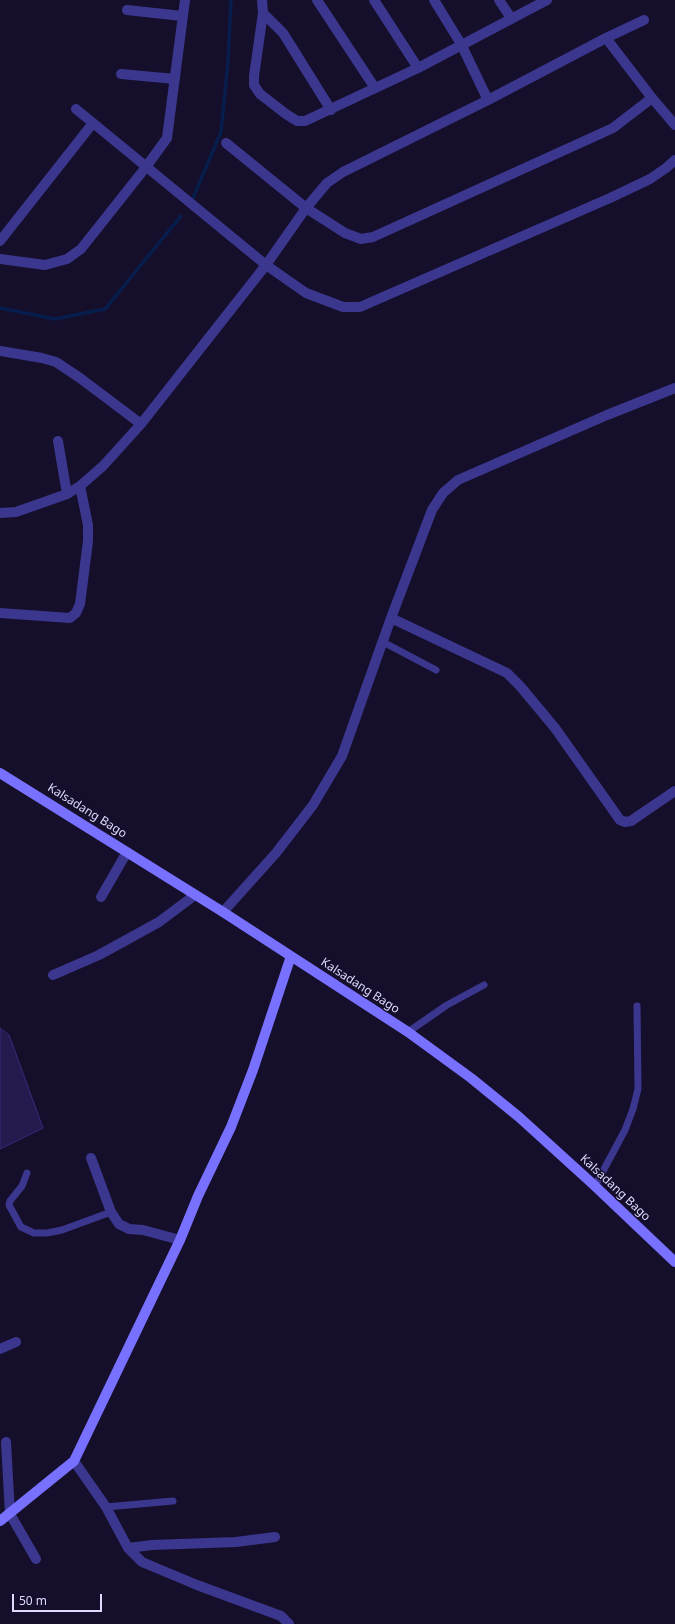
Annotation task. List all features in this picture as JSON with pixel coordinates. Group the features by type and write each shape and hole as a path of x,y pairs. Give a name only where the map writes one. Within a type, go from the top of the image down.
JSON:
{"main road":[{"name":"Kalsadang Bago","path":"0,773 195,894 408,1032 471,1078 519,1117 595,1186 675,1262"},
{"path":"0,1521 74,1461 180,1240 198,1196 231,1127 253,1070 291,956"}],"street":[{"path":"0,259 45,264 67,259 81,249 167,138 185,0"},
{"path":"262,0 263,13 254,85 260,94 297,121 306,121 418,68 547,0"},
{"path":"317,0 375,88"},
{"path":"374,0 418,68"},
{"path":"434,0 461,44 488,100"},
{"path":"499,0 511,18"},
{"path":"127,10 182,16"},
{"path":"263,13 283,34 331,110"},
{"path":"0,513 16,512 67,494 80,486 103,466 141,424 266,265 306,208 327,183 343,172 644,20"},
{"path":"606,38 652,98 675,125"},
{"path":"121,74 175,79"},
{"path":"226,143 306,208 345,233 361,240 373,237 613,128 652,98"},
{"path":"76,109 266,265 306,293 343,307 360,307 610,198 650,179 675,160"},
{"path":"0,241 93,123"},
{"path":"0,351 42,358 56,362 80,378 141,424"},
{"path":"223,912 276,853 313,805 339,762 432,510 443,493 458,480 607,415 675,388"},
{"path":"58,441 67,494"},
{"path":"0,613 70,618 76,613 80,604 88,541 88,525 80,486"},
{"path":"391,618 507,673 520,686 555,728 620,820 631,822 675,791"},
{"path":"101,897 127,852"},
{"path":"53,975 98,955 159,922 195,894"},
{"path":"91,1158 111,1212 118,1224 129,1229 143,1230 180,1240"},
{"path":"0,1349 16,1342"},
{"path":"6,1442 10,1514 36,1559"},
{"path":"74,1461 106,1507 128,1548 142,1562 196,1585 281,1616 289,1624"},
{"path":"128,1548 152,1545 236,1542 275,1537"}],"lane":[{"path":"383,642 436,670"},
{"path":"408,1032 447,1005 484,985"},
{"path":"595,1186 624,1130 633,1109 638,1089 637,1006"},
{"path":"26,1173 22,1186 10,1201 9,1206 21,1227 34,1233 47,1233 62,1230 111,1212"},
{"path":"106,1507 173,1501"}],"building":[{"path":"0,1028 9,1035 43,1128 0,1149"}],"waterway":[{"path":"193,198 221,132 228,62 231,0"},
{"path":"0,308 55,319 105,309 181,216"}]}
